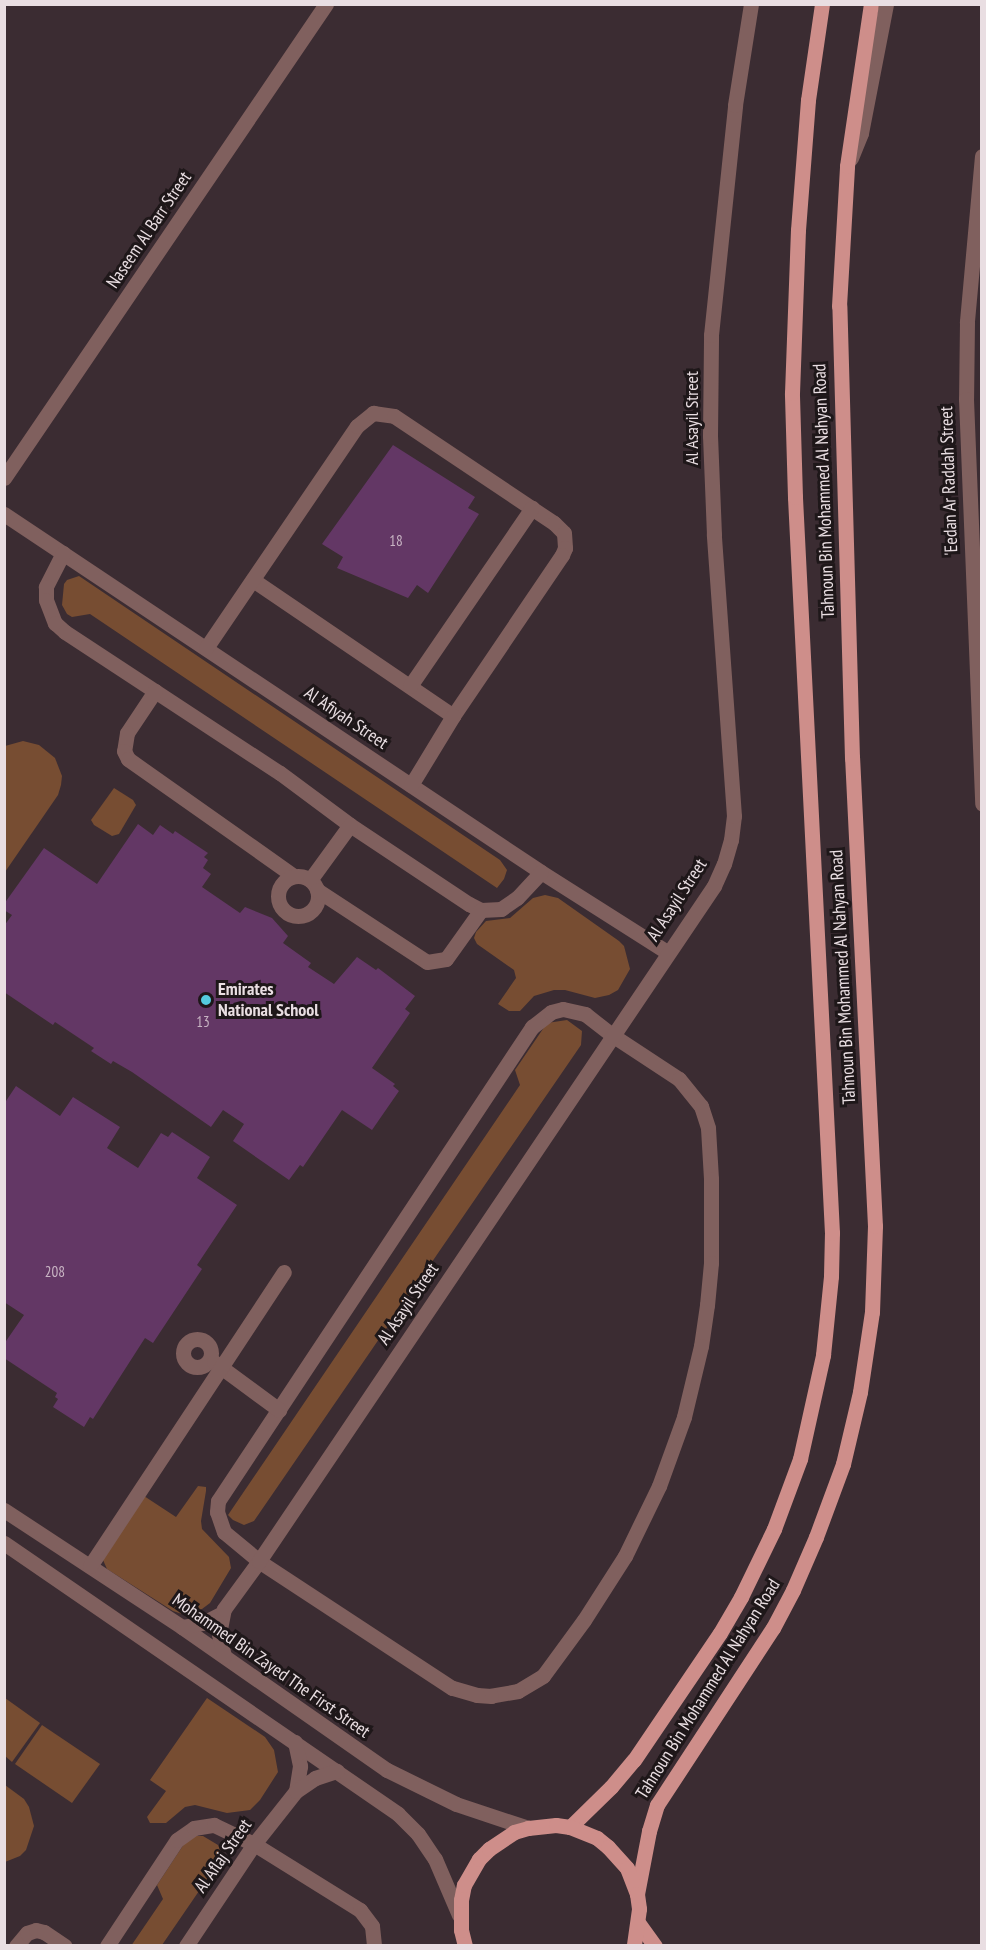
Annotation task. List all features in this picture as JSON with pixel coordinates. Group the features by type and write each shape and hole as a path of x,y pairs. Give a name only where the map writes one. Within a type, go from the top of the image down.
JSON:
{"main road":[{"name":"Tahnoun Bin Mohammed Al Nahyan Road","path":"570,1827 611,1787 634,1760 720,1633 741,1597 774,1529 800,1459 823,1355 831,1276 832,1233 796,520 792,393 798,230 808,100 822,4"},
{"name":"Tahnoun Bin Mohammed Al Nahyan Road","path":"637,1894 649,1831 657,1805 773,1628 793,1590 816,1537 843,1464 860,1392 872,1312 875,1226 852,758 838,306 847,166 871,4"},
{"path":"458,1946 464,1885 479,1859 501,1839 528,1827 556,1825 570,1827 597,1838 618,1856 627,1868 637,1894 639,1924 634,1946"},
{"path":"460,1922 465,1946"},
{"path":"639,1924 656,1946"}],"street":[{"name":"Naseem Al Barr Street","path":"4,478 326,4"},
{"name":"Al Asayil Street","path":"221,1614 259,1561 667,952 714,886 724,864 734,816 714,535 710,436 711,335 735,105 751,4"},
{"path":"847,166 861,133 886,4"},
{"name":"'Eedan Ar Raddah Street","path":"981,156 968,322 966,399 981,804"},
{"path":"206,648 357,426 374,413 394,416 532,508 560,527 564,533 565,548 453,716 411,785"},
{"path":"410,686 532,508"},
{"name":"Al 'Afiyah Street","path":"4,514 541,872 667,952"},
{"path":"63,553 46,587 46,600 55,623 280,773 350,825 481,910 491,911 510,905 541,872"},
{"path":"253,580 453,716"},
{"path":"155,691 127,734 124,751 128,759 294,876 314,885 427,962 446,959 481,910"},
{"path":"294,876 282,883 277,896 281,909 287,914 301,917 313,910 317,904 314,885 350,825"},
{"path":"574,1010 585,1014 612,1035 680,1079 701,1106 708,1128 711,1179 711,1263 701,1346 672,1452 639,1530 584,1620 543,1676 518,1691 497,1695 477,1695 452,1688 259,1561 224,1532 217,1512 218,1501 532,1028 551,1012 574,1010"},
{"path":"90,1566 215,1363 284,1272"},
{"path":"215,1363 279,1410"},
{"name":"Mohammed Bin Zayed The First Street","path":"4,1510 182,1627 387,1770 456,1804 528,1827"},
{"path":"4,1543 381,1801 418,1834 445,1877 460,1922"},
{"path":"182,1627 203,1623 221,1614"},
{"path":"221,1614 219,1634 224,1656"},
{"path":"295,1742 300,1766 296,1791"},
{"name":"Al Aflaj Street","path":"186,1946 254,1844 296,1791 315,1778 337,1771"},
{"path":"107,1946 171,1848 184,1833 204,1825 214,1825 254,1844 360,1910 372,1926 374,1946"},
{"path":"16,1946 27,1933 36,1930 44,1932 65,1946"}],"shaded area":[{"path":"79,576 500,860 507,870 504,879 497,888 90,614 72,617 67,614 62,605 64,584 67,580"},
{"path":"23,741 39,745 55,758 62,776 61,785 58,795 5,872 5,746"},
{"path":"114,788 133,800 136,805 119,834 112,836 94,825 91,820"},
{"path":"545,895 558,898 619,941 624,946 630,969 618,990 609,995 595,998 565,990 554,990 534,996 520,1011 509,1011 498,1004 516,978 514,970 477,944 474,938 476,932 486,921 510,918 533,898"},
{"path":"567,1020 582,1031 581,1045 254,1521 244,1525 233,1520 228,1515 520,1085 515,1070 547,1023"},
{"path":"198,1486 206,1487 202,1529 229,1557 231,1568 210,1603 202,1609 182,1614 173,1611 107,1569 103,1560 144,1496 176,1517"},
{"path":"5,1698 40,1723 12,1762 5,1756"},
{"path":"207,1698 265,1737 274,1750 278,1772 260,1800 250,1810 227,1813 195,1805 185,1807 166,1823 150,1823 147,1817 166,1791 150,1780"},
{"path":"42,1725 100,1764 72,1803 15,1764"},
{"path":"5,1785 24,1799 29,1807 34,1826 26,1850 20,1856 5,1862"},
{"path":"193,1836 203,1836 218,1845 223,1856 162,1945 131,1946 163,1899 157,1885 184,1844"}],"building":[{"path":"393,445 475,497 468,508 479,514 428,593 417,585 408,598 337,568 343,557 322,544"},
{"name":"Emirates National School","path":"138,824 153,835 160,825 173,834 175,831 208,853 204,857 208,860 203,868 211,874 202,887 240,913 245,907 272,918 288,936 283,943 311,963 308,967 334,984 357,957 376,970 378,968 415,996 405,1009 410,1013 372,1068 395,1084 393,1086 399,1091 372,1130 342,1110 303,1167 300,1165 289,1180 233,1141 244,1124 223,1110 211,1127 132,1072 113,1061 111,1064 91,1051 94,1048 55,1022 53,1025 4,992 4,926 12,915 4,910 4,904 44,848 97,884"},
{"path":"16,1086 60,1116 73,1097 120,1127 107,1148 138,1168 161,1133 168,1137 172,1132 210,1157 197,1178 237,1205 197,1265 202,1269 153,1343 145,1338 93,1419 90,1417 84,1427 53,1407 58,1399 55,1397 57,1393 4,1358 4,1344 24,1315 4,1302 4,1104"}],"place":[{"name":"Emirates National School","path":"206,1000"}]}
